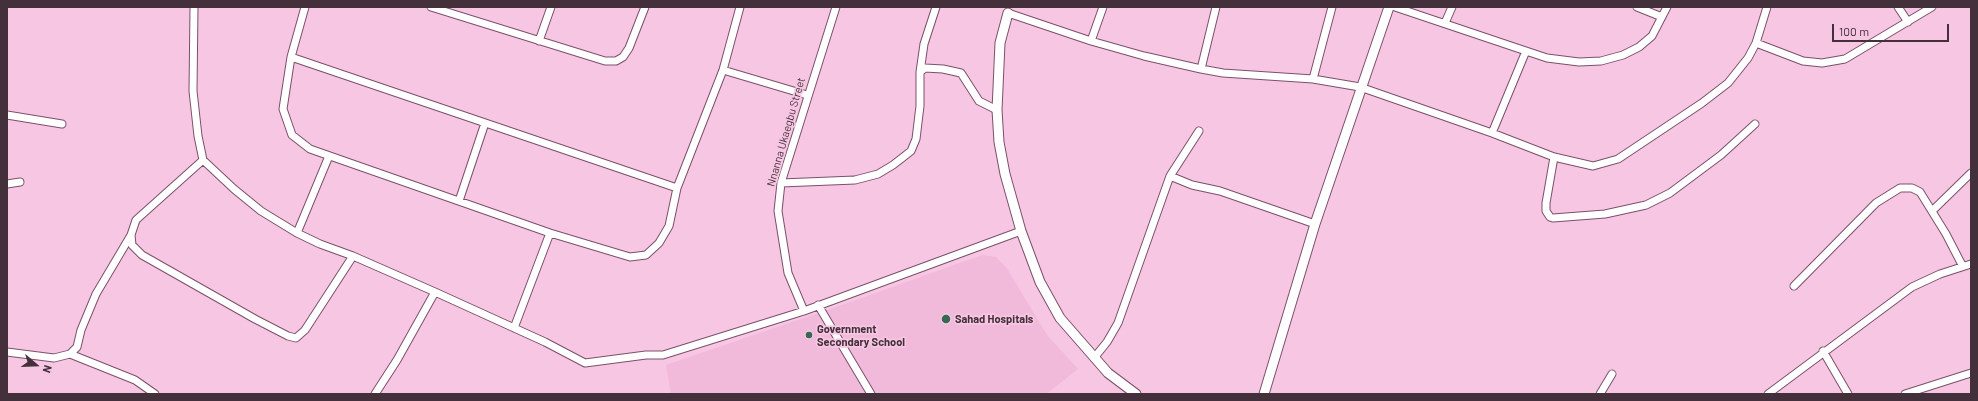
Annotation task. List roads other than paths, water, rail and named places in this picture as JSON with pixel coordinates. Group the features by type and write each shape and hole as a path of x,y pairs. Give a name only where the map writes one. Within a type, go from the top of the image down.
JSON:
{"main road":[{"path":"1264,394 1315,224 1360,87 1389,7"},
{"path":"1008,13 1000,43 997,110 999,142 1005,174 1021,231 1040,282 1060,318 1108,373 1136,394"}],"street":[{"path":"194,7 193,91 198,136 203,160 234,189 261,212 297,233 435,292 586,363 646,355 663,355 804,311 1021,231"},
{"path":"305,7 291,57 283,109 292,135 310,149 550,233 630,257 646,255 659,243 669,226 677,188 723,70 740,7"},
{"path":"431,7 605,61 616,61 623,57 629,48 645,7"},
{"path":"539,41 551,7"},
{"name":"Nnanna Ukaegbu Street","path":"804,311 787,265 778,211 781,183 807,95 836,7"},
{"path":"781,183 855,180 878,174 894,165 911,151 916,139 920,106 920,72 924,44 936,7"},
{"path":"1091,41 1103,7"},
{"path":"1201,69 1216,7"},
{"path":"1313,79 1332,7"},
{"path":"1395,7 1547,58 1579,62 1601,61 1623,55 1639,47 1652,36 1666,7"},
{"path":"1445,23 1452,7"},
{"path":"1637,7 1662,17"},
{"path":"1008,13 1091,41 1144,56 1201,69 1223,73 1313,79 1360,87 1492,133 1554,157 1593,166 1618,159 1728,84 1748,58 1756,43 1767,7"},
{"path":"1898,7 1908,22"},
{"path":"1756,43 1803,61 1822,63 1845,59 1932,7"},
{"path":"1492,133 1526,51"},
{"path":"291,57 405,94 485,123 677,188"},
{"path":"920,72 924,68 933,68 961,73 979,101 997,110"},
{"path":"723,70 807,95"},
{"path":"7,115 62,124"},
{"path":"458,201 485,123"},
{"path":"1554,157 1546,203 1546,211 1550,217 1605,214 1646,205 1670,193 1721,155 1755,124"},
{"path":"1094,358 1107,342 1118,323 1170,176 1199,131"},
{"path":"297,233 329,156"},
{"path":"7,352 54,358 70,354 77,347 81,330 96,294 131,235 136,220 203,160"},
{"path":"1932,211 1971,173"},
{"path":"1170,176 1192,185 1220,192 1315,224"},
{"path":"7,184 20,182"},
{"path":"1794,286 1876,203 1900,188 1912,188 1920,192 1946,234 1962,265"},
{"path":"514,328 550,233"},
{"path":"131,235 132,245 142,255 255,319 288,336 296,338 305,330 353,256"},
{"path":"1768,394 1912,287 1962,265 1971,264"},
{"path":"375,394 397,360 435,292"},
{"path":"818,305 871,394"},
{"path":"1823,352 1848,394"},
{"path":"70,354 135,380 155,394"},
{"path":"1905,394 1971,373"},
{"path":"1600,394 1612,374"}],"place":[{"name":"Sahad Hospitals","path":"946,319"},
{"name":"Government Secondary School","path":"809,335"}]}
